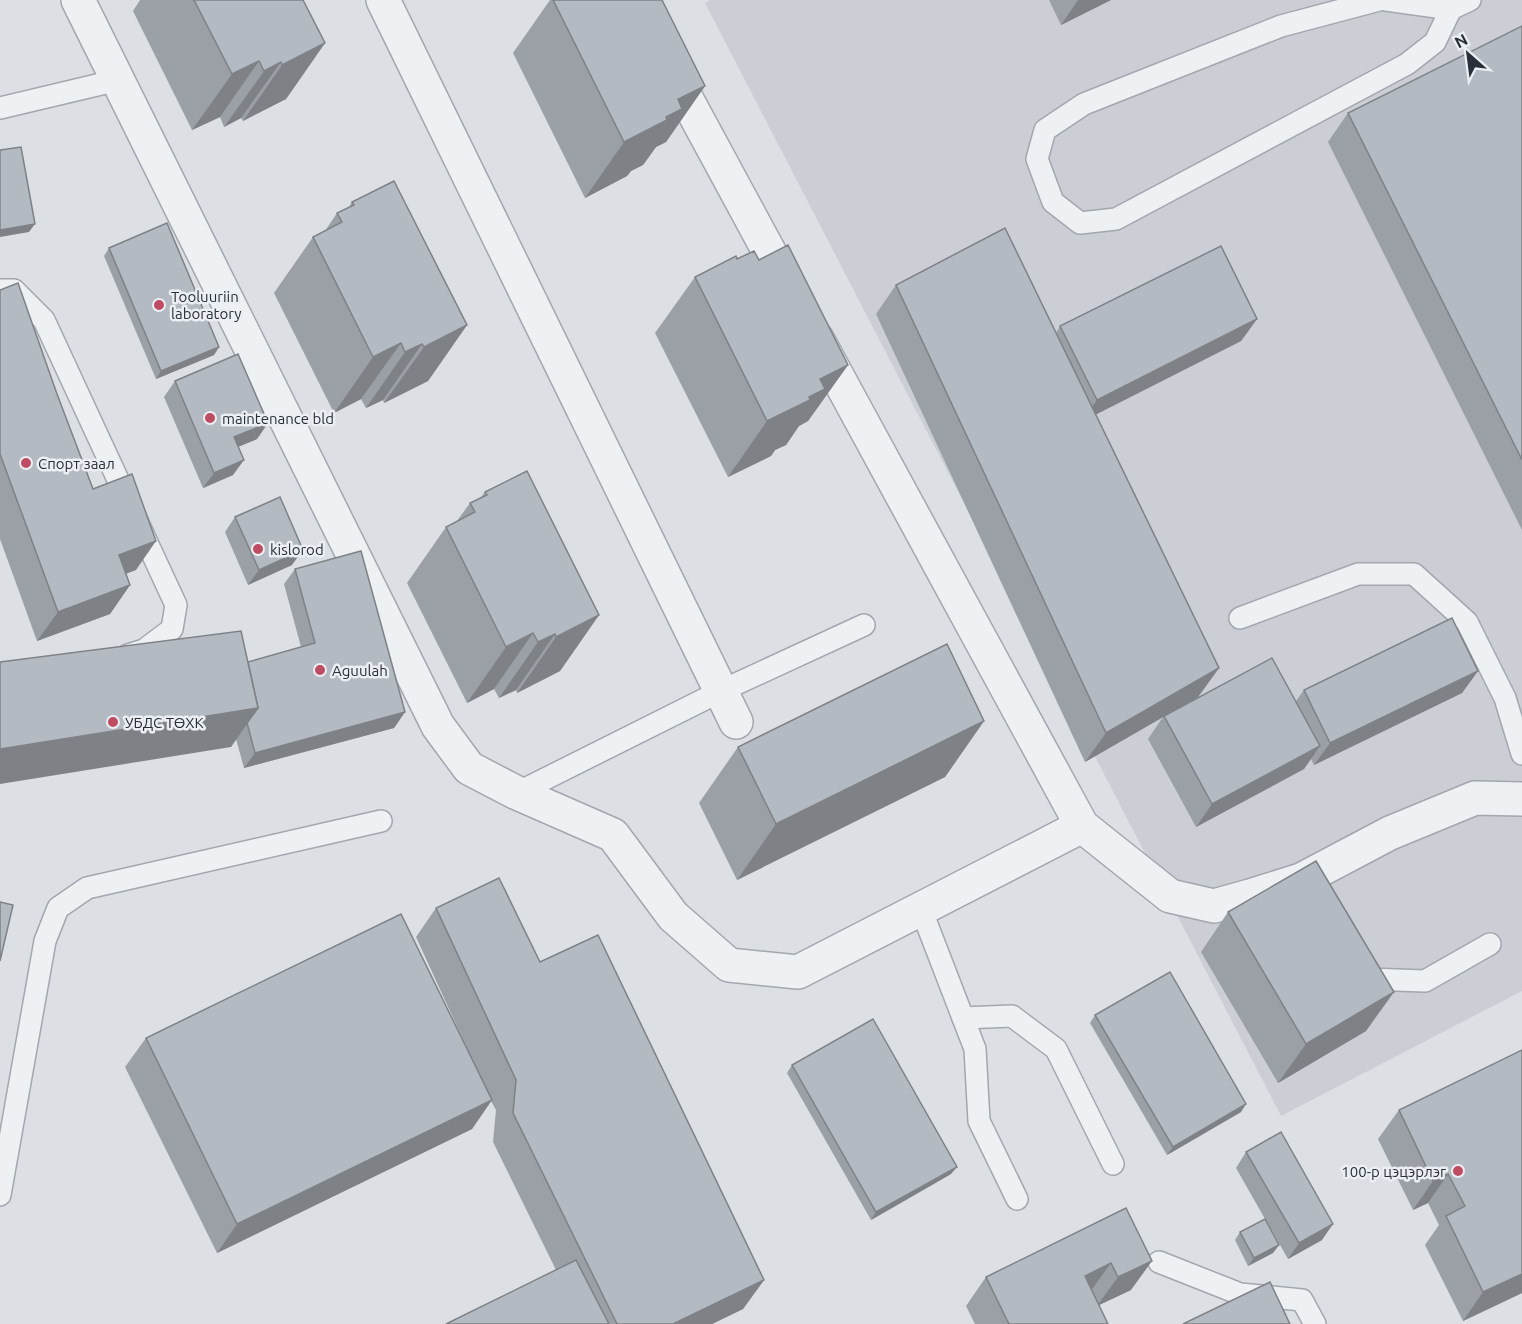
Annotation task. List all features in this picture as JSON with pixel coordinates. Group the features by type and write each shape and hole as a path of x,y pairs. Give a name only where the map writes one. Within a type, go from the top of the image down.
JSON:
{"street":[{"path":"78,0 438,726 469,768 517,793 614,835 673,916 729,965 798,972 1082,826"},
{"path":"383,0 736,722"},
{"path":"633,0 1082,826 1170,896 1214,906 1306,890 1390,833 1475,798 1522,799"}],"lane":[{"path":"1379,0 1281,26 1084,104 1045,129 1037,159 1053,202 1080,223 1116,219 1407,64 1435,42 1451,9"},
{"path":"1386,0 1451,9 1470,0"},
{"path":"0,108 118,80"},
{"path":"0,290 14,290 44,320 176,605 172,629 144,650 110,661"},
{"path":"1240,618 1358,574 1414,574 1467,622 1505,698 1522,754"},
{"path":"517,793 721,691 864,625"},
{"path":"0,1195 45,941 58,908 87,888 381,821"},
{"path":"921,909 975,1049 979,1121 1017,1199"},
{"path":"1344,961 1368,979 1425,981 1491,944"},
{"path":"963,1018 1012,1016 1056,1049 1113,1164"},
{"path":"1159,1262 1240,1294 1302,1300 1315,1324"}],"shaded area":[{"path":"711,0 1522,0 1522,991 1281,1116 705,3"}],"building":[{"path":"194,0 303,0 325,43 282,65 281,62 264,71 259,61 232,74"},
{"path":"553,0 662,0 705,86 678,99 682,109 666,117 667,120 624,142"},
{"path":"1522,26 1522,460 1348,113"},
{"path":"21,147 35,224 0,230 0,150"},
{"path":"394,181 467,325 424,347 422,344 405,352 401,343 373,357 313,237 342,222 337,213 354,205 352,202"},
{"name":"Tooluuriin laboratory","path":"167,223 219,347 161,371 109,248"},
{"path":"1005,228 1219,668 1106,733 896,285"},
{"path":"788,245 848,365 820,379 825,389 809,397 810,400 767,421 695,277 736,256 737,259 754,251 759,260"},
{"path":"1221,246 1257,319 1097,400 1060,326"},
{"path":"18,283 93,489 132,474 156,541 119,555 130,585 58,612 0,454 0,290"},
{"name":"maintenance bld","path":"238,354 268,423 234,437 244,460 214,473 175,381"},
{"path":"527,471 599,615 556,637 555,634 538,642 533,633 506,647 446,527 475,512 470,503 487,495 485,492"},
{"path":"280,497 303,550 259,570 235,517"},
{"name":"Aguulah","path":"361,551 405,712 255,753 247,723 258,708 248,662 315,643 295,569"},
{"path":"1452,618 1478,671 1330,743 1304,690"},
{"path":"241,631 258,708 0,749 0,662"},
{"path":"947,644 984,721 776,824 738,747"},
{"path":"1272,658 1320,746 1212,804 1164,716"},
{"path":"1316,861 1394,992 1306,1044 1228,912"},
{"path":"499,878 540,962 598,935 764,1280 673,1324 617,1324 513,1113 516,1080 436,908"},
{"path":"0,902 13,905 0,961"},
{"path":"401,914 492,1100 237,1224 146,1038"},
{"path":"1170,972 1246,1104 1173,1147 1095,1015"},
{"path":"873,1019 957,1167 876,1212 792,1065"},
{"name":"100-р цэцэрлэг","path":"1522,1050 1522,1274 1483,1292 1446,1216 1465,1206 1448,1174 1433,1181 1399,1110"},
{"path":"1281,1132 1333,1224 1299,1243 1246,1152"},
{"path":"1126,1208 1152,1261 1118,1277 1111,1263 1085,1276 1108,1324 1009,1324 986,1277"},
{"path":"1265,1219 1279,1245 1254,1258 1240,1232"},
{"path":"576,1260 609,1324 446,1324"},
{"path":"1270,1282 1290,1324 1183,1324"}],"place":[{"name":"Tooluuriin laboratory","path":"159,305"},
{"name":"maintenance bld","path":"210,418"},
{"name":"Спорт заал","path":"26,463"},
{"name":"kislorod","path":"258,549"},
{"name":"Aguulah","path":"320,670"},
{"name":"УБДС ТӨХК","path":"113,722"},
{"name":"100-р цэцэрлэг","path":"1458,1171"}]}
